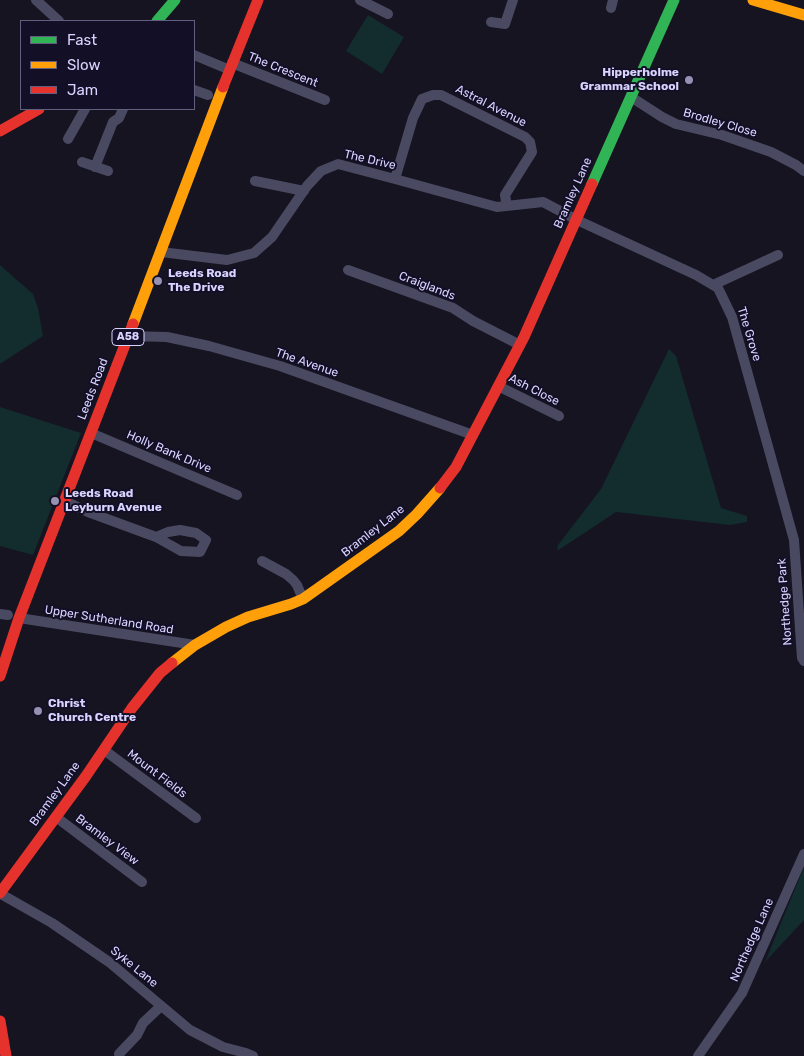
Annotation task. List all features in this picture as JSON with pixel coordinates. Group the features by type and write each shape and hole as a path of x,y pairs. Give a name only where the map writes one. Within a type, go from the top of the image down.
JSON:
{"main road":[{"path":"158,20 176,0"},
{"name":"Leeds Road","path":"0,676 9,616 65,501 258,0"},
{"name":"Bramley Lane","path":"0,894 132,708 155,678 171,663 226,627 248,617 303,599 321,588 399,531 446,481 456,467 520,345 674,0"},
{"path":"753,0 804,15"},
{"path":"0,131 37,110"},
{"path":"0,1021 6,1056"}],"street":[{"path":"36,0 58,20"},
{"path":"360,0 388,14"},
{"path":"490,22 506,24 513,0"},
{"name":"The Crescent","path":"195,55 231,66 325,100"},
{"path":"195,90 208,95"},
{"name":"Astral Avenue","path":"395,179 422,98 441,95 525,137 530,142 532,152 506,195 507,206"},
{"name":"Brodley Close","path":"631,97 676,124 722,135 771,152 804,171"},
{"path":"68,139 84,110"},
{"path":"95,167 112,122 120,118 123,110"},
{"path":"82,162 108,172"},
{"name":"The Drive","path":"161,252 227,260 254,253 272,237 304,191 321,172 338,164 497,207 543,202 577,220"},
{"path":"255,181 304,191"},
{"name":"The Grove","path":"577,220 696,275 718,288 732,316 794,540"},
{"path":"713,285 778,255"},
{"name":"Craiglands","path":"348,270 453,308 473,322 520,345"},
{"name":"The Avenue","path":"128,336 167,337 209,346 280,366 473,434"},
{"name":"Ash Close","path":"498,386 559,416"},
{"name":"Holly Bank Drive","path":"91,433 237,495"},
{"path":"65,501 88,512 156,537"},
{"name":"Northedge Park","path":"794,540 802,658 804,661"},
{"path":"262,561 293,580 303,599"},
{"name":"Upper Sutherland Road","path":"9,616 195,646"},
{"name":"Mount Fields","path":"104,750 196,818"},
{"name":"Bramley View","path":"56,817 142,882"},
{"name":"Northedge Lane","path":"698,1056 742,993 804,854"},
{"name":"Syke Lane","path":"0,894 52,923 109,962 190,1030 223,1047 252,1056"},
{"path":"119,1054 137,1035 143,1023 161,1006"}],"green space":[{"path":"368,15 404,37 382,74 346,51"},
{"path":"0,265 33,294 38,308 43,336 0,364"},
{"path":"669,349 676,356 721,508 747,516 747,522 730,525 616,512 557,551 558,545 601,489"},
{"path":"0,407 81,433 33,555 0,546"},
{"path":"804,867 804,920 765,962"}],"traffic: fast":[{"path":"158,20 175,0"},
{"path":"592,184 674,0"}],"traffic: slow":[{"path":"753,0 804,15"},
{"path":"133,324 223,87"},
{"path":"172,663 195,645 226,627 248,617 303,599 399,531 440,488"}],"traffic: jam":[{"path":"223,87 258,0"},
{"path":"0,131 37,110"},
{"path":"440,488 456,467 524,337 592,184"},
{"path":"0,676 19,618 133,324"},
{"path":"0,893 86,776 132,708 160,673 172,663"},
{"path":"0,1021 6,1056"}],"place":[{"name":"Hipperholme Grammar School","path":"689,80"},
{"name":"Leeds Road The Drive","path":"158,281"},
{"name":"Leeds Road Leyburn Avenue","path":"55,501"},
{"name":"Christ Church Centre","path":"38,711"}]}
